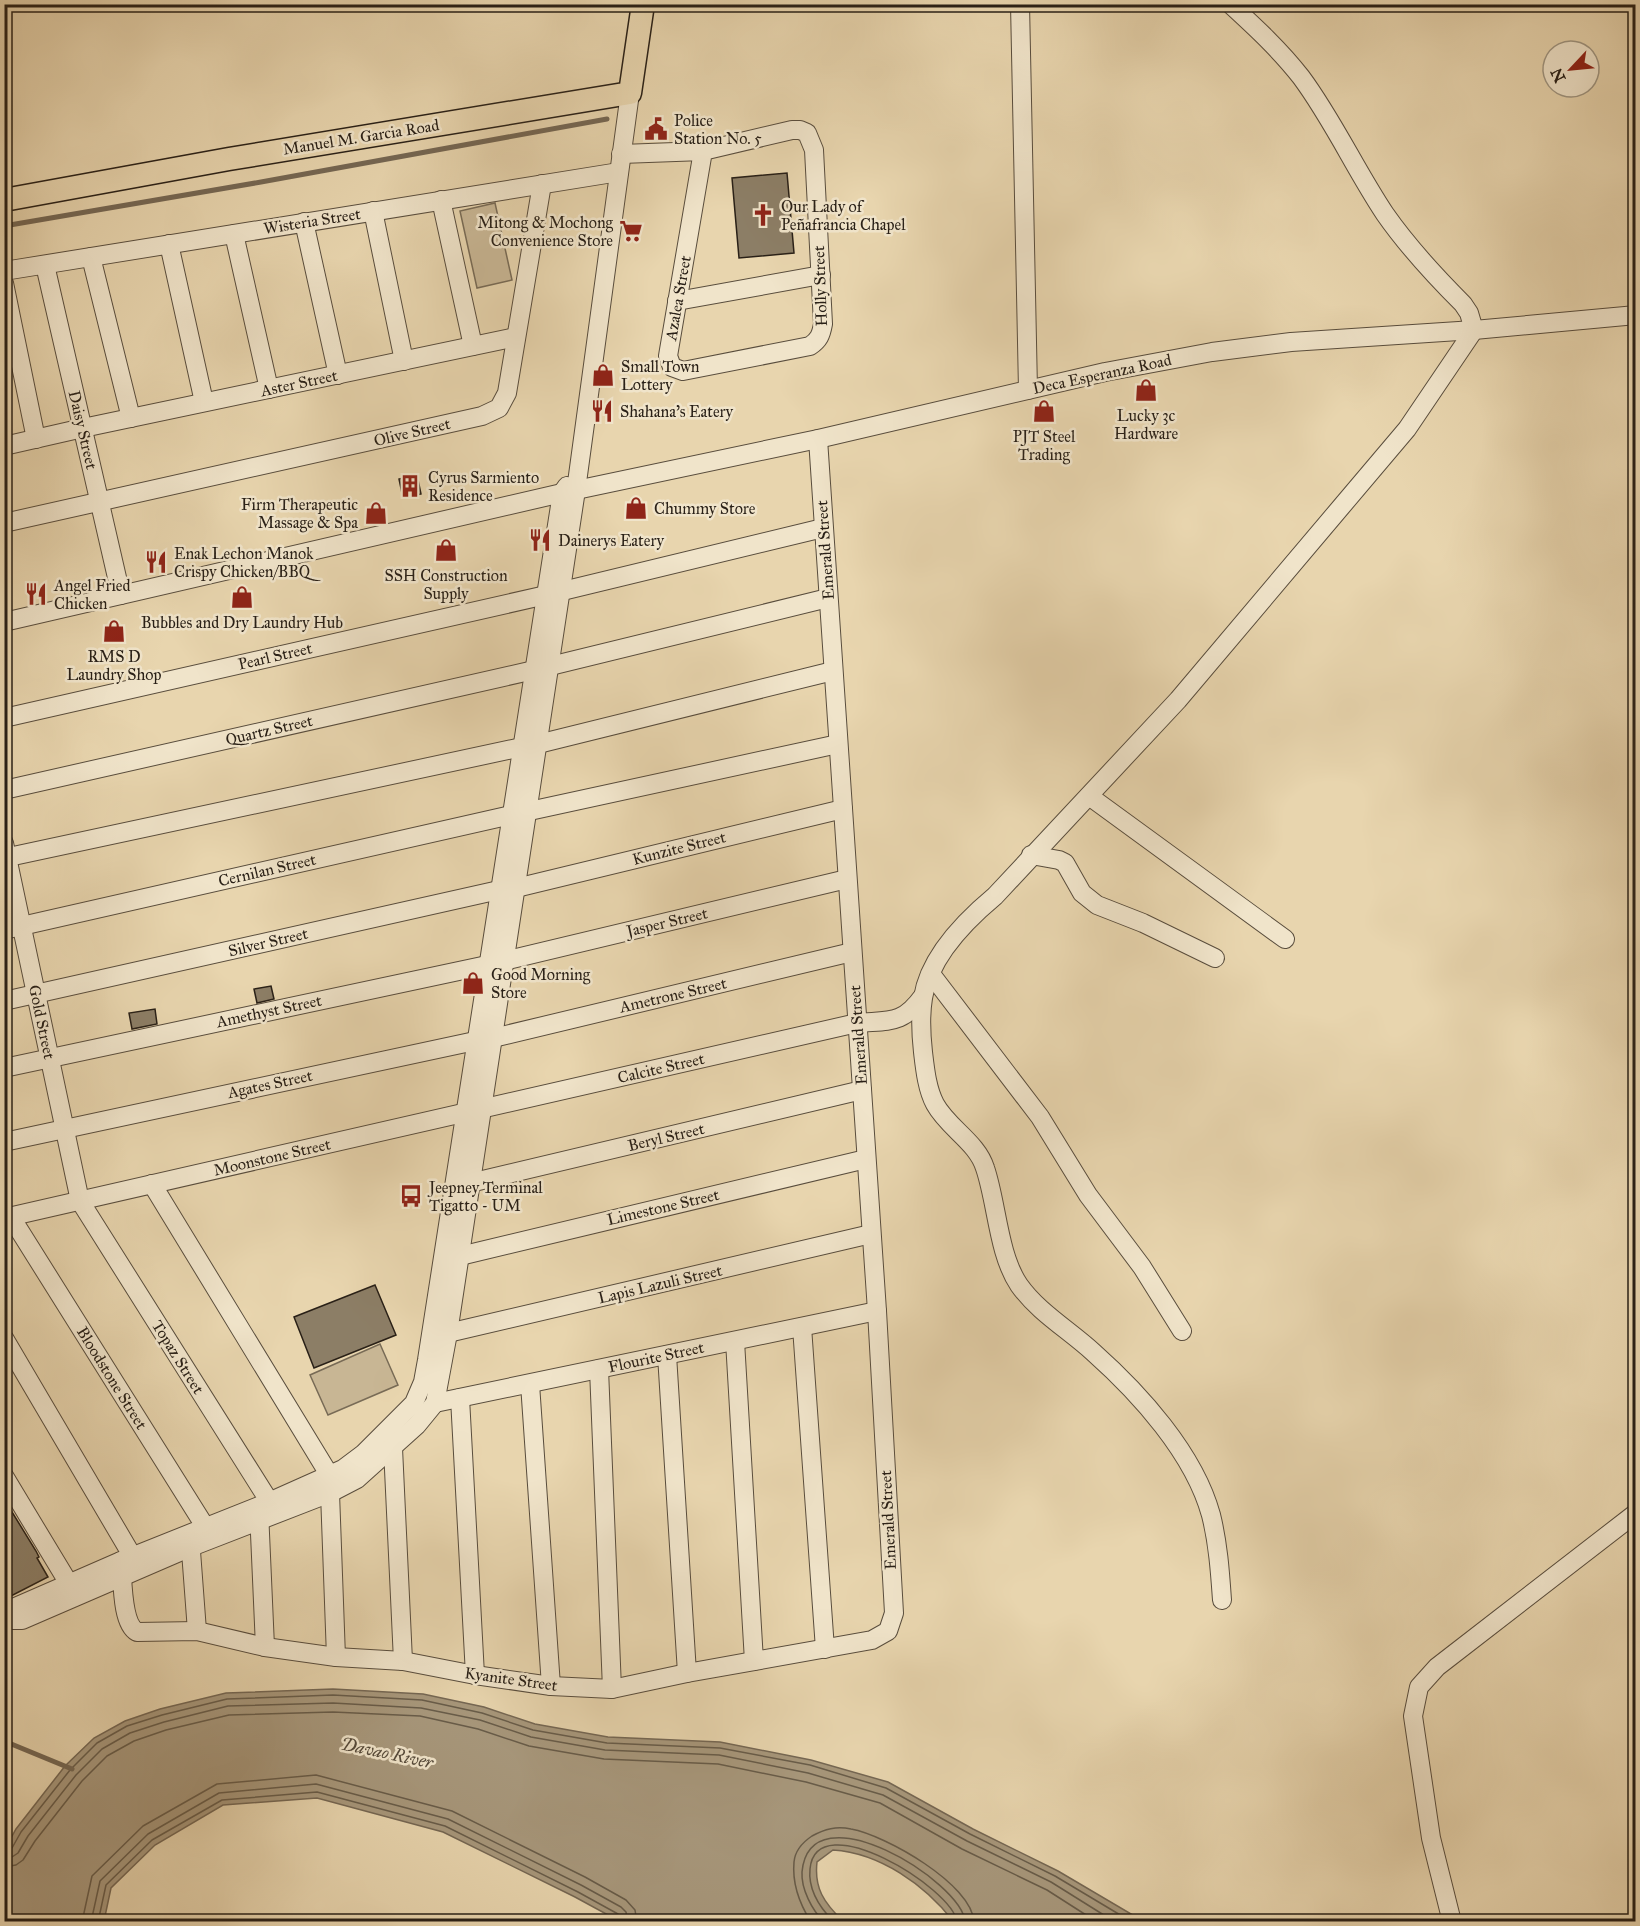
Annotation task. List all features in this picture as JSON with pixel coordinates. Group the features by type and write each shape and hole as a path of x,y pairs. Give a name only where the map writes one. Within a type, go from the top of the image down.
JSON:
{"main road":[{"path":"630,93 643,4"},
{"name":"Manuel M. Garcia Road","path":"4,200 229,159 630,93"}],"street":[{"path":"1020,4 1028,390"},
{"path":"1222,1600 1219,1555 1210,1514 1181,1451 1132,1387 1092,1350 1034,1303 1018,1283 1000,1232 985,1167 979,1154 952,1126 936,1105 929,1087 921,1026 923,996 931,974 963,925 995,896 1178,700 1407,429 1474,330 1472,320 1463,304 1409,246 1385,214 1346,147 1300,76 1230,4"},
{"path":"330,1484 407,1411 419,1393 427,1360 473,1111 569,492 578,469 630,93"},
{"name":"Holly Street","path":"620,163 724,148 792,130 807,133 814,150 821,275 823,324 822,335 818,341"},
{"name":"Azalea Street","path":"703,151 668,356 672,367 683,371 799,349 818,341"},
{"name":"Wisteria Street","path":"4,271 542,184 620,163"},
{"name":"Olive Street","path":"4,523 491,412 499,408 507,393 542,184"},
{"path":"441,200 473,346"},
{"path":"373,211 404,361"},
{"path":"304,222 338,375"},
{"path":"234,234 269,389"},
{"path":"169,244 204,402"},
{"path":"92,257 130,418"},
{"name":"Daisy Street","path":"45,265 121,595"},
{"path":"677,301 821,275"},
{"path":"4,283 36,439"},
{"name":"Deca Esperanza Road","path":"4,622 1105,372 1212,352 1291,342 1474,330 1635,315"},
{"name":"Aster Street","path":"4,446 516,337"},
{"name":"Emerald Street","path":"818,439 877,1311 894,1613 888,1631"},
{"name":"Pearl Street","path":"4,718 554,593 824,528"},
{"name":"Quartz Street","path":"4,790 542,668 828,598"},
{"path":"6,853 530,746 833,671"},
{"name":"Cernilan Street","path":"13,928 519,813 838,744"},
{"path":"1089,796 1285,939"},
{"name":"Kunzite Street","path":"508,889 843,809"},
{"name":"Gold Street","path":"6,853 13,928 36,993 80,1201"},
{"path":"1031,855 1065,863 1082,893 1097,905 1143,923 1215,958"},
{"name":"Jasper Street","path":"496,963 847,879"},
{"name":"Silver Street","path":"4,1000 508,889"},
{"name":"Ametrone Street","path":"484,1039 852,952"},
{"name":"Amethyst Street","path":"4,1068 496,963"},
{"path":"931,974 1040,1117 1088,1195 1142,1267 1182,1331"},
{"name":"Calcite Street","path":"473,1111 857,1023 893,1020 906,1016 923,996"},
{"name":"Agates Street","path":"4,1142 484,1039"},
{"name":"Beryl Street","path":"470,1183 862,1090"},
{"path":"4,1613 73,1590 330,1484 357,1479 417,1425 435,1403 448,1333 470,1183 473,1111"},
{"name":"Moonstone Street","path":"8,1218 473,1111"},
{"name":"Limestone Street","path":"460,1256 866,1159"},
{"path":"152,1184 330,1484 336,1657"},
{"name":"Topaz Street","path":"80,1201 266,1510"},
{"name":"Bloodstone Street","path":"8,1218 200,1537"},
{"name":"Lapis Lazuli Street","path":"448,1333 871,1234"},
{"name":"Flourite Street","path":"435,1403 877,1311"},
{"path":"802,1327 825,1649"},
{"path":"4,1338 129,1565"},
{"path":"735,1341 754,1661"},
{"path":"667,1355 687,1673"},
{"path":"599,1369 612,1689"},
{"path":"530,1384 551,1686"},
{"path":"460,1398 475,1675"},
{"path":"393,1448 403,1661"},
{"path":"4,1476 73,1590"},
{"path":"265,1647 266,1510"},
{"path":"1452,1922 1431,1838 1421,1776 1413,1716 1419,1688 1437,1667 1635,1513"},
{"path":"197,1631 200,1537"},
{"name":"Kyanite Street","path":"129,1565 126,1617 132,1628 141,1632 197,1631 265,1647 336,1657 403,1661 475,1675 551,1686 612,1689 687,1673 872,1640 888,1631"}],"shaded area":[{"path":"495,203 512,280 477,288 460,211"},
{"path":"380,1344 398,1385 328,1415 310,1375"}],"water":[{"name":"Davao River","path":"333,1689 423,1694 484,1707 535,1724 608,1737 720,1742 811,1760 888,1782 973,1829 1058,1871 1143,1921 953,1921 929,1895 900,1873 868,1857 833,1850 817,1862 817,1880 826,1901 843,1921 619,1921 443,1832 317,1798 223,1805 155,1845 111,1888 104,1921 5,1921 5,1849 16,1829 65,1766 94,1738 125,1721 160,1709 226,1693"}],"building":[{"name":"Our Lady of Peñafrancia Chapel","path":"787,173 794,253 739,258 732,178"},
{"name":"Cyrus Sarmiento Residence","path":"417,475 421,494 403,498 399,479"},
{"path":"271,986 274,999 257,1003 254,989"},
{"path":"155,1009 157,1024 132,1029 129,1013"},
{"path":"375,1285 396,1335 314,1368 294,1317"},
{"path":"4,1499 36,1551 39,1557 37,1558 48,1577 9,1597 4,1589"}],"waterway":[{"path":"4,226 607,119"},
{"path":"4,1741 72,1769"}],"place":[{"name":"Police Station No. 5","path":"656,129"},
{"name":"Our Lady of Peñafrancia Chapel","path":"763,215"},
{"name":"Mitong & Mochong Convenience Store","path":"631,231"},
{"name":"Small Town Lottery","path":"603,375"},
{"name":"Lucky 3c Hardware","path":"1146,390"},
{"name":"Shahana's Eatery","path":"602,411"},
{"name":"PJT Steel Trading","path":"1044,411"},
{"name":"Cyrus Sarmiento Residence","path":"410,486"},
{"name":"Chummy Store","path":"636,508"},
{"name":"Firm Therapeutic Massage & Spa","path":"376,513"},
{"name":"Dainerys Eatery","path":"540,540"},
{"name":"SSH Construction Supply","path":"446,550"},
{"name":"Enak Lechon Manok Crispy Chicken/BBQ","path":"156,562"},
{"name":"Angel Fried Chicken","path":"36,594"},
{"name":"Bubbles and Dry Laundry Hub","path":"242,597"},
{"name":"RMS D Laundry Shop","path":"114,631"},
{"name":"Good Morning Store","path":"473,983"},
{"name":"Jeepney Terminal Tigatto - UM","path":"411,1196"}]}
